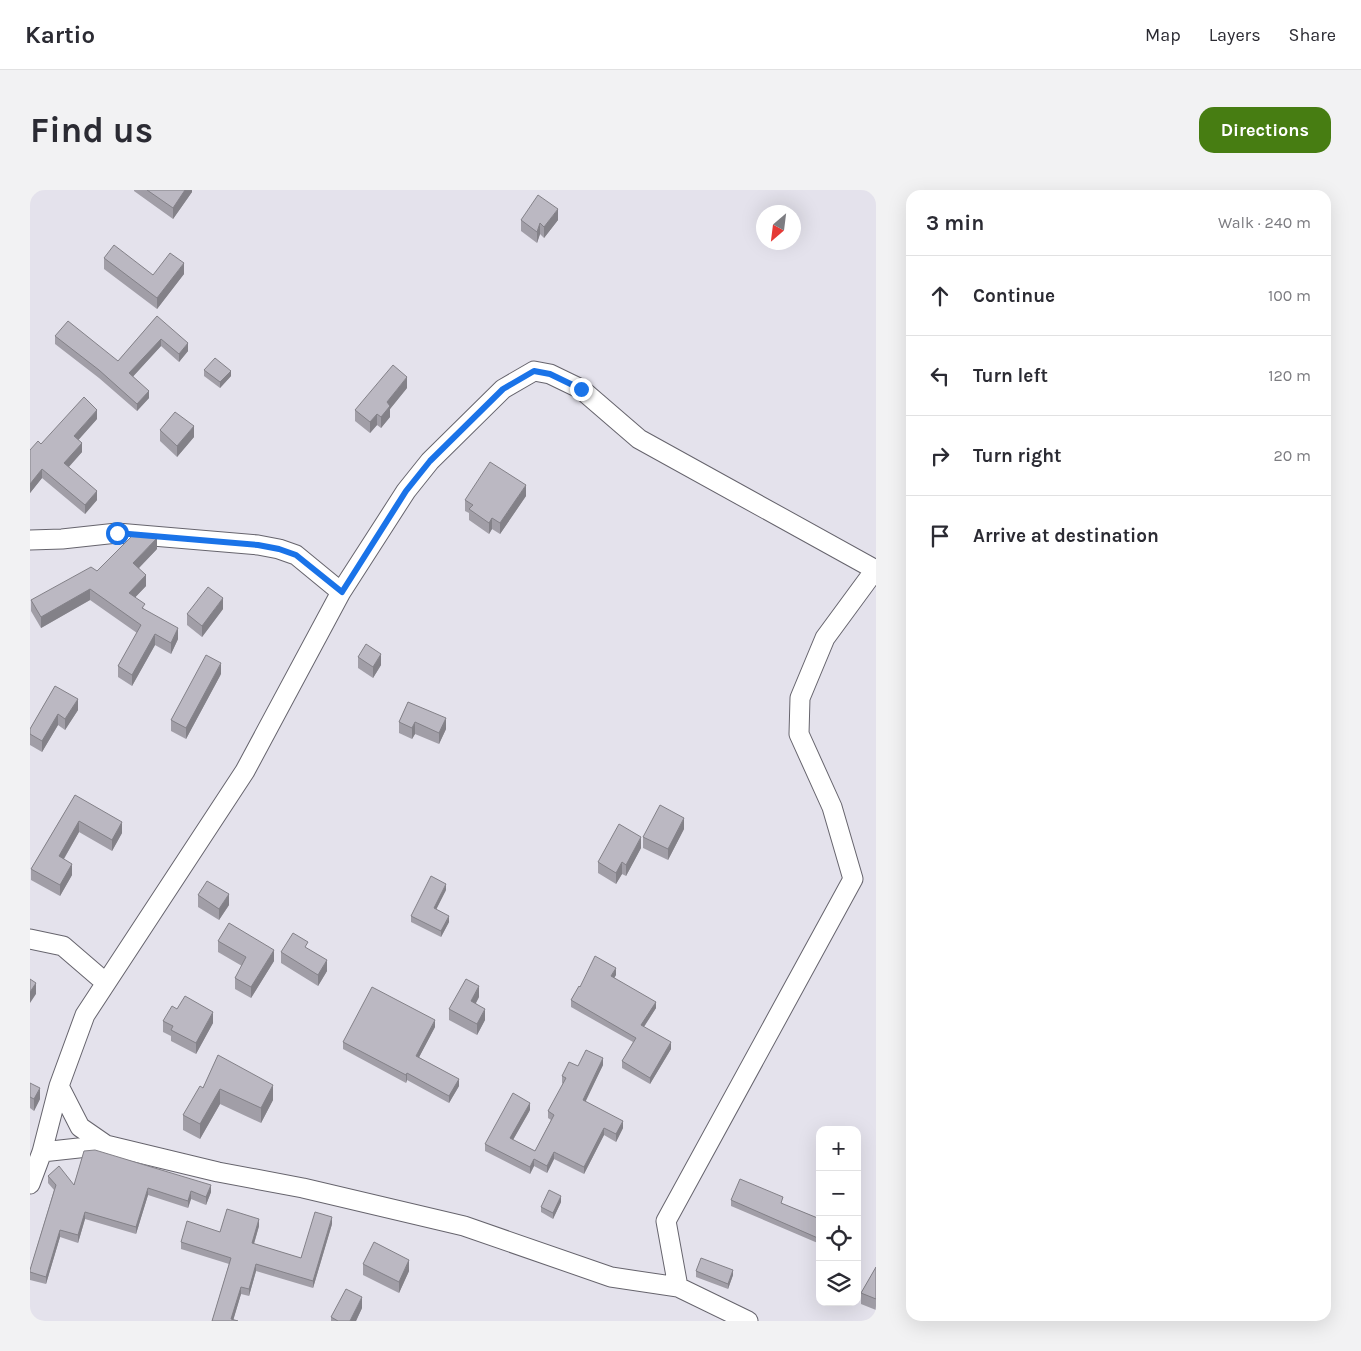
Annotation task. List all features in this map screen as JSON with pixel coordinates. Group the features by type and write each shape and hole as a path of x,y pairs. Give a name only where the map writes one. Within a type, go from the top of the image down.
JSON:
{"street":[{"path":"30,1184 42,1152 58,1086 85,1015 245,771 342,592 406,491 430,461 503,389 534,371 550,374 581,389 640,439 876,570 825,638 800,698 799,734 832,807 853,878 666,1221 678,1287"},
{"path":"30,540 62,539 117,533 258,545 296,555 342,592"},
{"path":"30,939 63,946 106,983"},
{"path":"58,1086 80,1127 106,1145"},
{"path":"42,1152 106,1145 218,1172 303,1188 464,1226 611,1277 678,1287 748,1321"}],"building":[{"path":"147,190 185,190 173,208"},
{"path":"538,195 558,209 544,227 540,223 537,232 521,220"},
{"path":"114,245 153,275 170,253 184,263 157,298 104,258"},
{"path":"157,316 188,343 179,354 161,339 129,373 149,391 137,404 99,370 55,336 68,321 118,361"},
{"path":"215,358 231,371 220,382 204,370"},
{"path":"393,365 407,377 387,402 390,406 381,417 377,414 370,422 355,410"},
{"path":"84,397 97,410 74,436 82,443 64,463 97,491 85,505 42,469 30,484 30,450 38,441 41,444"},
{"path":"175,412 194,426 177,446 160,430"},
{"path":"490,462 526,485 500,523 492,518 489,523 469,509 473,505 465,500"},
{"path":"133,535 155,536 157,538 133,563 146,575 129,593 145,604 142,608 178,628 171,643 155,634 132,675 118,666 141,625 90,589 41,617 31,600 91,567 97,571"},
{"path":"208,587 223,598 202,626 187,614"},
{"path":"366,644 381,654 373,667 358,657"},
{"path":"206,655 221,663 186,728 171,720"},
{"path":"55,686 78,699 65,719 58,714 42,741 30,734 30,729"},
{"path":"408,702 446,718 439,733 415,722 412,728 399,722"},
{"path":"75,795 122,822 112,840 79,821 59,856 72,864 60,885 31,869"},
{"path":"660,805 684,818 668,849 643,837"},
{"path":"619,824 641,837 626,865 622,862 616,873 598,862"},
{"path":"431,876 446,884 434,908 449,916 441,931 411,916"},
{"path":"207,881 229,894 219,909 198,895"},
{"path":"229,923 274,950 251,987 235,978 246,957 218,941"},
{"path":"293,933 308,942 305,947 327,960 318,975 281,952"},
{"path":"595,956 616,968 611,976 656,1002 641,1025 671,1042 650,1078 622,1061 636,1038 571,1000 580,987"},
{"path":"30,979 36,983 30,992"},
{"path":"466,979 479,986 471,1001 485,1009 477,1024 449,1009"},
{"path":"372,987 435,1020 416,1056 459,1079 449,1096 343,1042"},
{"path":"185,996 213,1012 196,1043 171,1030 173,1026 163,1021 172,1006 177,1009"},
{"path":"586,1050 603,1058 583,1100 623,1121 616,1134 604,1128 584,1167 554,1152 547,1166 534,1159 530,1167 485,1144 513,1093 530,1103 510,1138 535,1151 554,1115 548,1111 566,1078 562,1076 569,1062 578,1066"},
{"path":"218,1055 273,1085 261,1108 220,1089 200,1124 183,1115 200,1086 203,1088"},
{"path":"30,1083 40,1088 34,1099 30,1097"},
{"path":"95,1150 211,1185 206,1197 191,1191 188,1201 148,1188 136,1227 85,1212 78,1235 60,1230 46,1277 30,1272 56,1185 48,1176 59,1166 74,1185 84,1151"},
{"path":"740,1179 783,1197 781,1203 816,1217 816,1237 731,1200"},
{"path":"549,1190 561,1196 553,1213 541,1207"},
{"path":"227,1209 259,1219 252,1243 301,1258 315,1212 332,1217 313,1281 256,1264 249,1289 241,1287 231,1319 238,1321 212,1321 231,1258 181,1242 187,1221 220,1232"},
{"path":"374,1242 409,1260 399,1282 363,1264"},
{"path":"701,1258 733,1270 728,1284 696,1271"},
{"path":"876,1267 876,1299 861,1293"},
{"path":"346,1289 362,1297 350,1321 338,1321 331,1317"}],"route":[{"path":"117,533 258,545 279,549 296,555 342,592 406,491 430,461 503,389 534,371 550,374 581,389"}]}
